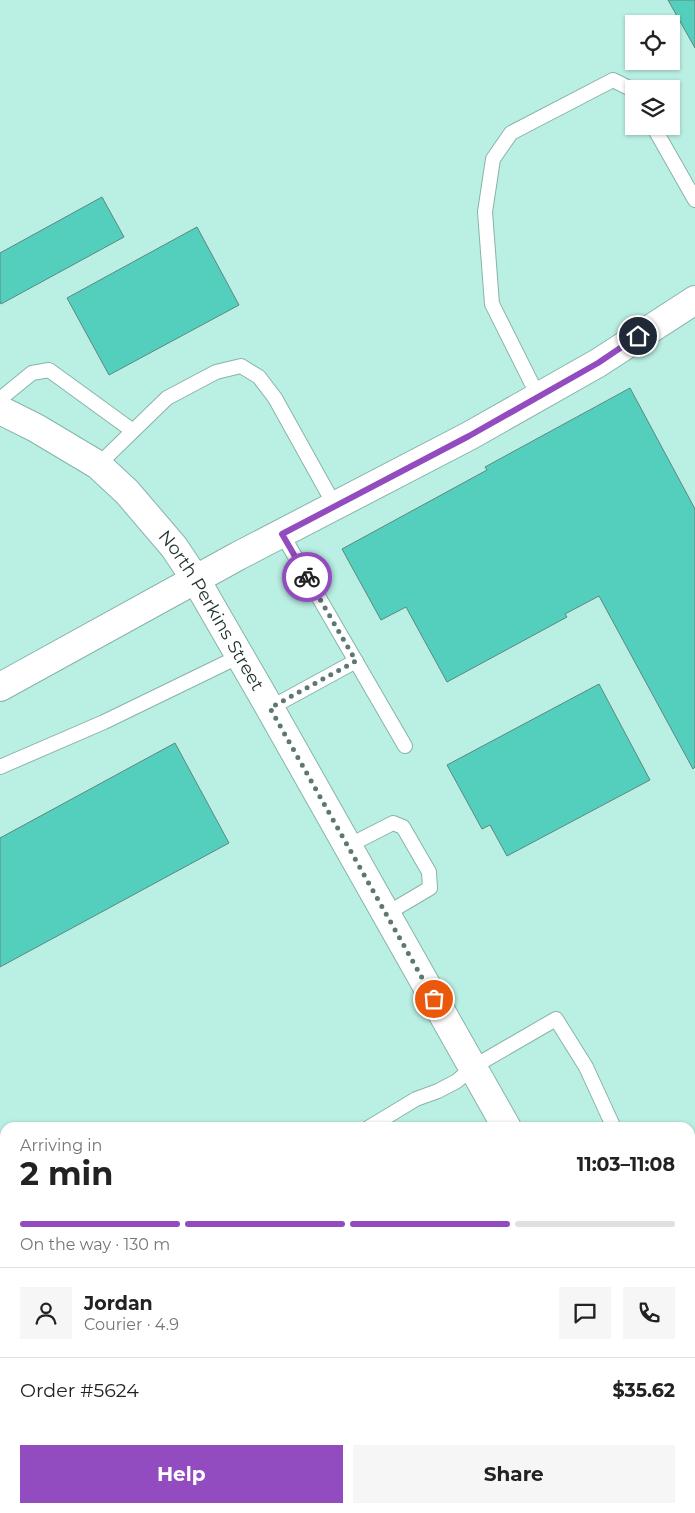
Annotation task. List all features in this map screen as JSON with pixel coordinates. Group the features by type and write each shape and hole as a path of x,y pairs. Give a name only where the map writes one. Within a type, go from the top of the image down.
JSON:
{"street":[{"path":"0,688 196,580 469,436 598,363 695,300"},
{"name":"North Perkins Street","path":"0,410 36,428 98,465 145,511 174,547 196,580 270,708 504,1122"}],"lane":[{"path":"538,396 492,304 485,212 493,159 511,133 613,80 625,86"},
{"path":"658,135 693,192"},
{"path":"98,465 167,398 216,372 241,366 259,377 275,398 335,506"},
{"path":"0,399 32,372 49,370 133,431"},
{"path":"282,534 405,746"},
{"path":"0,767 104,722 240,656"},
{"path":"270,708 356,661"},
{"path":"348,846 393,823 403,827 429,872 430,888 386,914"},
{"path":"378,1122 416,1099 438,1091 457,1081 472,1067 556,1020 586,1067 611,1122"}],"shaded area":[{"path":"0,0 695,0 695,1122 0,1122"}],"building":[{"path":"668,0 695,0 695,48 680,21 680,15 676,15"},
{"path":"102,197 124,237 1,304 0,253"},
{"path":"197,227 239,305 109,375 67,298"},
{"path":"630,388 695,509 695,767 693,769 599,596 565,614 567,617 447,682 406,607 381,620 342,549 487,470 485,467"},
{"path":"599,684 650,780 507,856 490,825 482,829 447,765"},
{"path":"175,743 229,843 0,967 0,838"}],"way so far":[{"path":"307,577 356,661 270,708 434,999"}],"route":[{"path":"307,577 282,534 469,436 598,363 638,336"}]}
